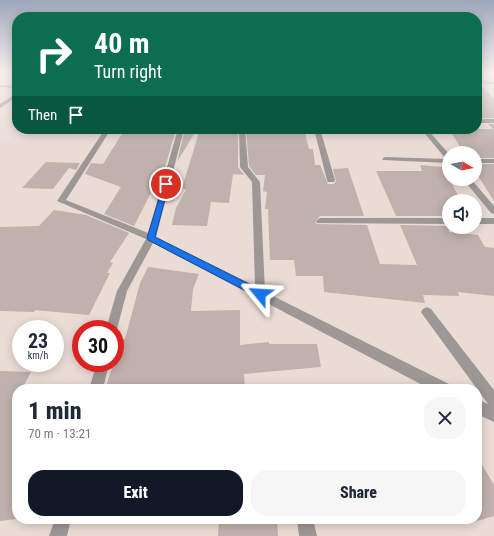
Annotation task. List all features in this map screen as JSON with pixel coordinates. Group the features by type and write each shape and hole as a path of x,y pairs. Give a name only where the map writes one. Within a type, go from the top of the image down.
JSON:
{"street":[{"path":"0,106 12,98"},
{"path":"482,121 494,121"},
{"path":"105,134 61,201 151,238 434,384"},
{"path":"114,320 122,291 151,238 180,134"},
{"path":"242,134 244,167 256,182 260,294"},
{"path":"318,134 331,180"},
{"path":"428,134 442,151"},
{"path":"385,159 442,160"},
{"path":"482,161 494,161"},
{"path":"473,186 494,211"},
{"path":"320,221 442,221"},
{"path":"482,221 494,221"},
{"path":"427,312 481,384"},
{"path":"97,384 101,372"},
{"path":"482,385 494,401"},
{"path":"482,409 494,415"},
{"path":"58,536 62,524"},
{"path":"306,524 308,536"}],"building":[{"path":"482,98 494,99 494,118 482,118"},
{"path":"488,124 494,124 494,158 482,158 482,146 460,146 452,134 482,134 482,129 493,129"},
{"path":"122,134 175,134 162,178 159,177 134,226 104,214 121,187 85,174 91,163 103,164"},
{"path":"184,134 194,134 177,162"},
{"path":"198,134 238,134 238,167 244,175 233,174 229,203 211,202 207,226 172,225 176,208 186,190 182,188"},
{"path":"246,134 305,134 309,149 313,149 315,165 320,165 328,184 334,184 336,181 333,169 348,168 364,216 320,216 315,222 317,224 367,225 380,264 417,265 400,225 442,226 442,234 478,235 485,247 494,248 494,296 458,292 459,296 423,295 425,303 324,292 323,276 296,276 294,260 270,260 268,209 265,209 267,192 263,191 265,175 256,175 249,166"},
{"path":"46,162 80,163 76,170 69,168 53,189 22,188"},
{"path":"482,164 494,164 494,201 482,182"},
{"path":"420,165 442,167 442,186 453,186 457,194 442,194 442,216 396,216 376,171 422,171"},
{"path":"54,210 86,215 129,233 110,262 113,263 107,273 110,273 89,315 35,310 34,312 0,311 0,227 39,226"},
{"path":"148,267 199,274 193,289 191,311 240,310 240,345 269,342 269,344 317,344 321,367 244,374 245,384 107,384 111,372 124,372 125,339 140,283"},
{"path":"0,371 31,372 25,384 12,384 12,520 0,521"},
{"path":"482,465 494,485 494,516 482,520"},
{"path":"219,524 277,524 278,536 218,536"}],"route":[{"path":"166,184 151,238 260,294"}]}
